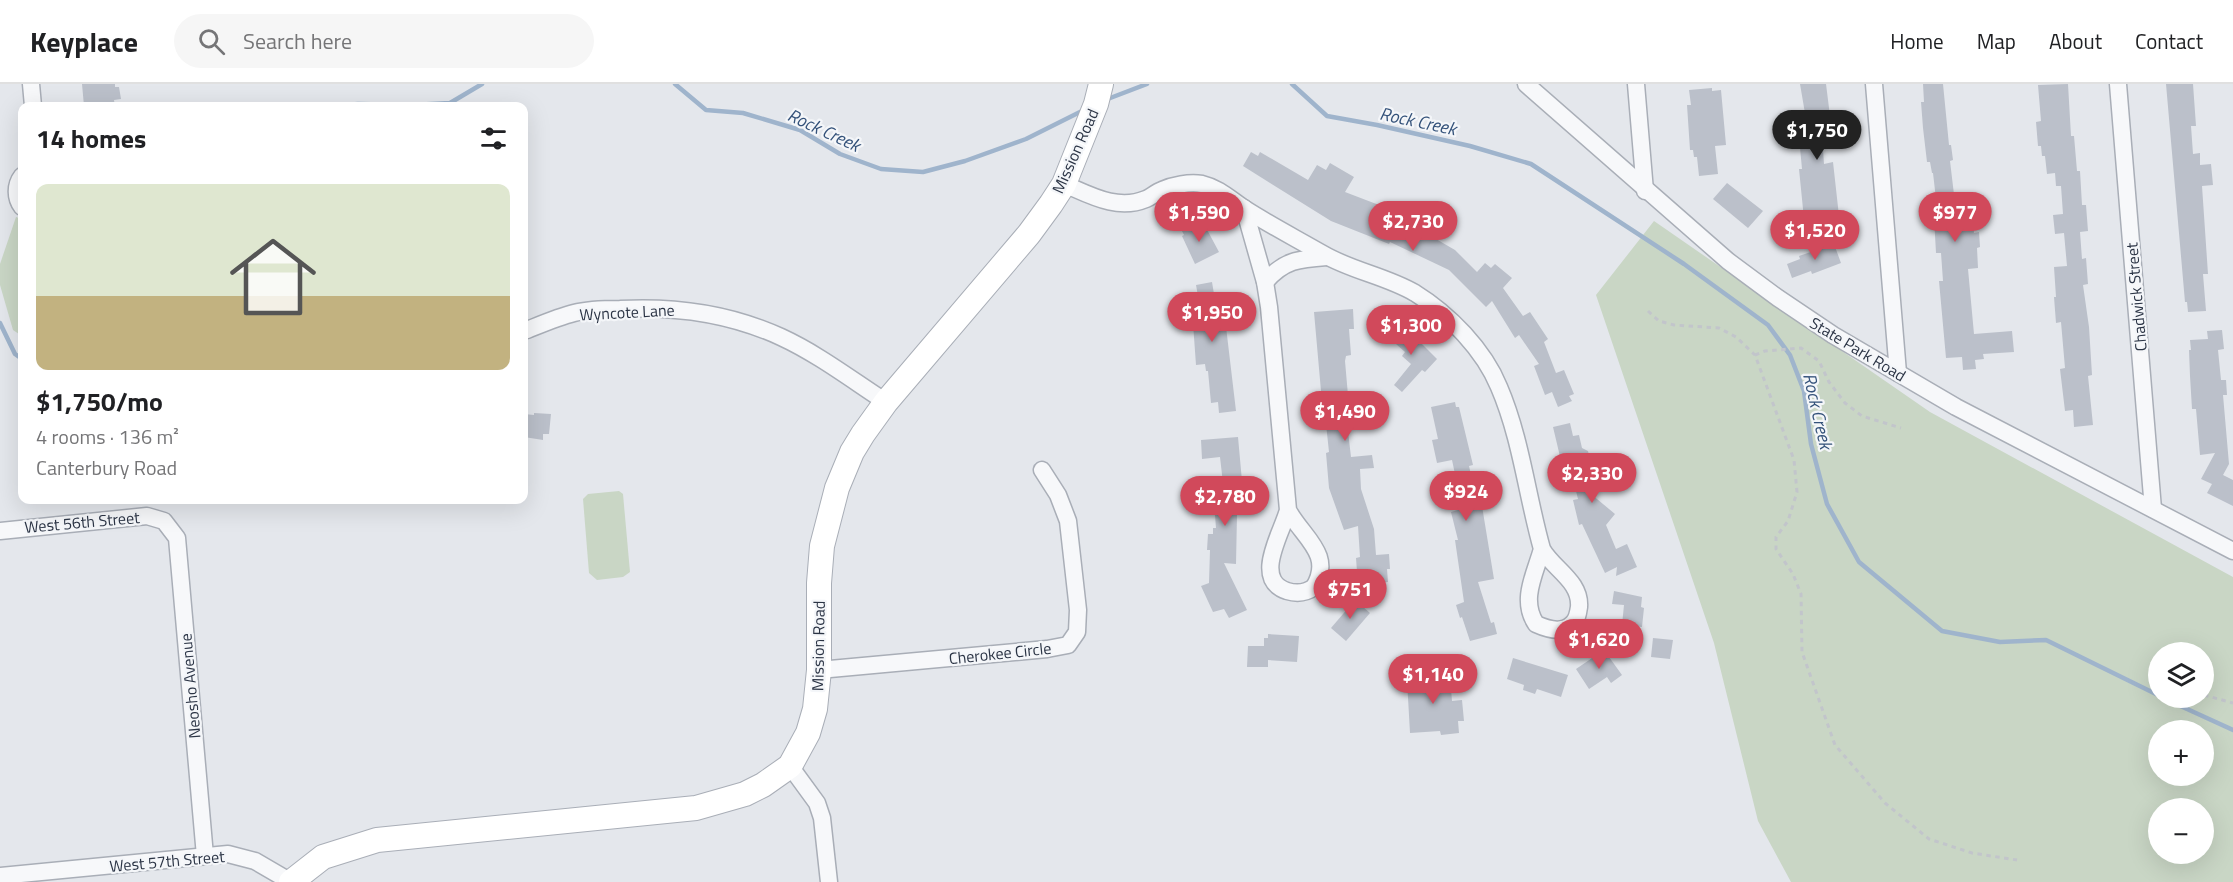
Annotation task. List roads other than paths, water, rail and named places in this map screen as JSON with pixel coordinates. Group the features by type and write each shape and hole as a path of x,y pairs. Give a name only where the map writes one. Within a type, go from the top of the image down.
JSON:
{"main road":[{"name":"Mission Road","path":"291,882 323,856 377,840 696,808 745,794 790,766 808,733 815,709 819,670 819,583 822,546 837,488 852,452 886,402 1029,234 1066,178 1096,104 1101,84"}],"street":[{"path":"31,84 33,102"},
{"name":"State Park Road","path":"1526,84 1728,261 1778,298 1956,407 2233,551"},
{"path":"1636,84 1645,190"},
{"path":"1874,84 1898,373"},
{"name":"Chadwick Street","path":"2118,84 2153,509"},
{"path":"1066,178 1102,201 1126,204 1145,200 1162,190 1183,184 1201,184 1224,193 1244,208 1327,257 1392,281 1416,294 1458,328 1478,352 1497,381 1511,417 1542,549 1547,559 1573,584 1578,592 1577,616 1574,623 1562,630 1552,630 1536,624 1528,608 1530,586 1542,549"},
{"path":"18,184 18,201"},
{"path":"1244,208 1265,282 1272,330 1288,510 1270,560 1271,572 1277,585 1300,593 1314,587 1322,567 1317,549 1294,522 1288,510"},
{"path":"1265,282 1275,270 1288,262 1327,257"},
{"name":"Wyncote Lane","path":"528,330 556,319 591,310 653,307 724,316 747,323 803,348 886,402"},
{"name":"Cherokee Circle","path":"819,670 1047,650 1068,645 1077,632 1078,610 1073,552 1068,521 1059,495 1042,470"},
{"name":"West 56th Street","path":"0,531 147,516 164,521"},
{"name":"Neosho Avenue","path":"164,521 177,538 205,856"},
{"path":"790,766 817,803 822,818 829,882"},
{"name":"West 57th Street","path":"0,876 228,854 255,861 291,882"}],"waterway":[{"name":"Rock Creek","path":"452,102 482,84"},
{"name":"Rock Creek","path":"675,84 706,110 743,113 800,130 840,154 881,169 923,172 965,161 1026,139 1084,110"},
{"name":"Rock Creek","path":"1105,100 1147,84"},
{"name":"Rock Creek","path":"1292,84 1327,116 1470,146 1531,164 1684,264 1768,325 1790,355 1804,391 1811,444 1827,504 1859,562 1942,631 2000,642 2046,640 2148,690"},
{"name":"Rock Creek","path":"0,323 18,356"},
{"name":"Rock Creek","path":"2185,708 2233,730"}]}
